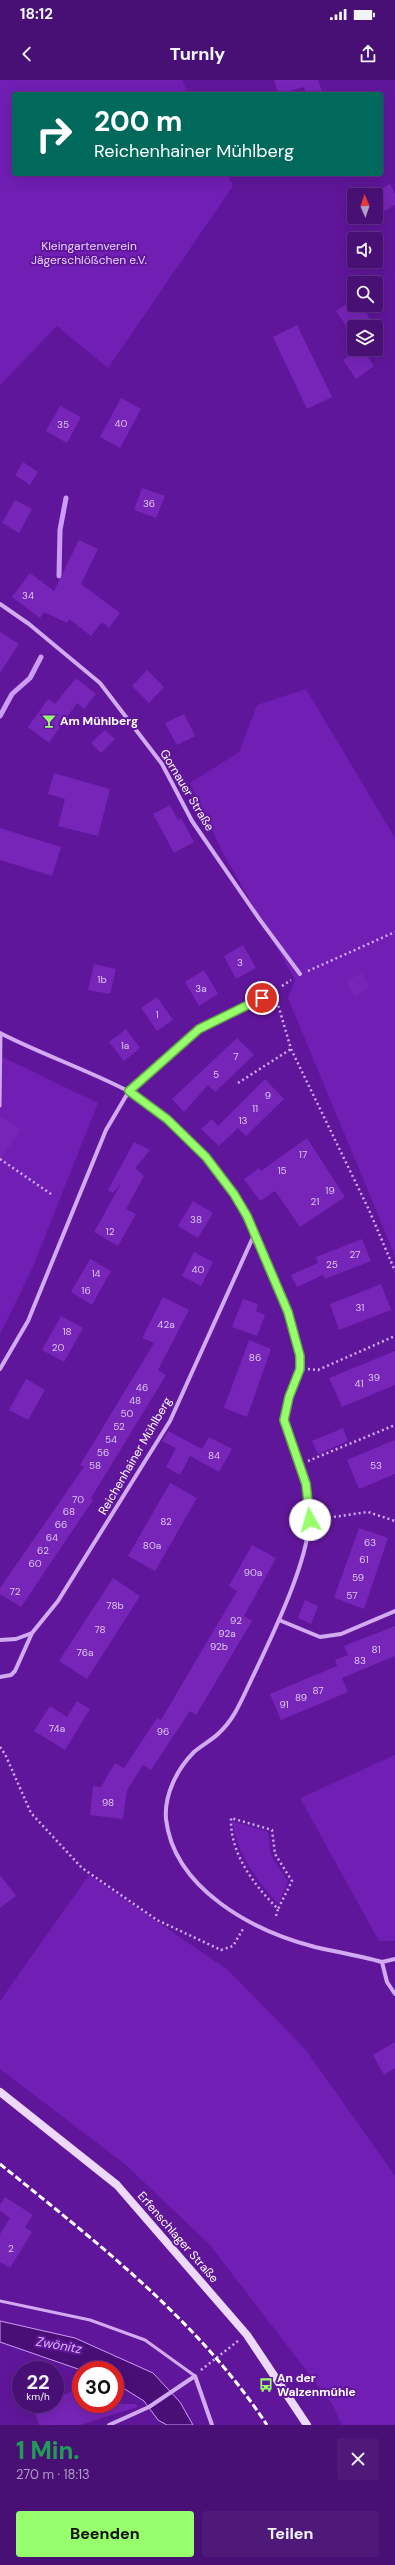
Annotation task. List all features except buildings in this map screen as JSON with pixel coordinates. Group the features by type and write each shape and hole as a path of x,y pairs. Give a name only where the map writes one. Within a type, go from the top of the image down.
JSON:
{"main road":[{"name":"Erfenschlager Straße","path":"0,2092 117,2185 248,2335 307,2425"}],"street":[{"name":"Gornauer Straße","path":"0,604 29,624 100,683 162,764 192,821 260,920 300,974"},
{"path":"0,1369 28,1321 106,1130 129,1091 199,1029 274,992"},
{"path":"0,1033 129,1091 167,1119 206,1157 234,1194 254,1235 288,1312 300,1356 300,1369 289,1397 284,1420 298,1466 306,1484 310,1520 307,1543 279,1620 237,1711 219,1734 195,1751 184,1764 168,1793 166,1808 170,1836 180,1865 200,1888 248,1920 265,1929 313,1946 382,1962 395,1959"},
{"name":"Reichenhainer Mühlberg","path":"0,1677 11,1675 16,1670 32,1633 58,1601 170,1421 254,1235"},
{"path":"279,1620 320,1637 341,1634 395,1611"},
{"path":"0,1640 16,1640 32,1633"},
{"path":"382,1962 387,1982 395,1994"},
{"path":"109,2425 120,2423 149,2407 195,2376 212,2425"}],"lane":[{"path":"0,1033 0,1106"},
{"path":"0,2301 90,2320 145,2340 195,2376"}],"path":[{"path":"395,932 300,974 274,992 291,1048 369,1210 395,1271"},
{"path":"238,1082 291,1048"},
{"path":"0,1159 51,1194"},
{"path":"300,1369 318,1370 395,1336"},
{"path":"298,1466 395,1425"},
{"path":"310,1520 345,1517 368,1512 395,1521"},
{"path":"0,1747 6,1754 31,1813 82,1868 150,1916 221,1950 233,1946 248,1920"},
{"path":"276,1916 292,1882 275,1854 272,1830 231,1818 235,1845 241,1861 260,1890 278,1909"},
{"path":"195,2376 248,2335"}],"green space":[{"name":"Kleingartenverein Jägerschlößchen e.V.","path":"0,80 182,80 187,92 12,92 12,176 228,176 233,186 108,368 57,326 0,385"},
{"path":"306,689 395,838 395,1256 288,998 295,980 221,849 190,783 239,752 257,705"},
{"path":"0,1056 98,1103 32,1269 0,1334"},
{"path":"395,1755 395,1941 379,1941 300,1798"},
{"path":"232,1821 268,1832 271,1855 288,1882 278,1904 249,1866 238,1845"},
{"path":"89,1875 228,1970 306,2050 395,2176 395,2425 342,2425 332,2404 210,2245 126,2165 0,2069 0,2001"}],"water":[{"name":"Zwönitz","path":"0,2321 75,2338 153,2373 180,2402 193,2425 167,2425 158,2420 144,2401 124,2389 124,2361 72,2361 72,2367 64,2364 64,2361 55,2361 0,2342"}],"waterway":[{"path":"59,576 60,530 66,498"},
{"path":"0,716 12,694 30,678 41,657"}],"railway":[{"path":"0,2164 108,2253 144,2284 178,2317 210,2351 240,2387 267,2425"}],"place":[{"name":"Am Mühlberg","path":"49,721"},
{"name":"An der Walzenmühle","path":"266,2385"}],"route":[{"path":"262,998 199,1029 129,1091 167,1119 206,1157 234,1194 247,1216 288,1312 300,1356 300,1369 289,1397 284,1420 298,1466 306,1484 310,1520"}]}
